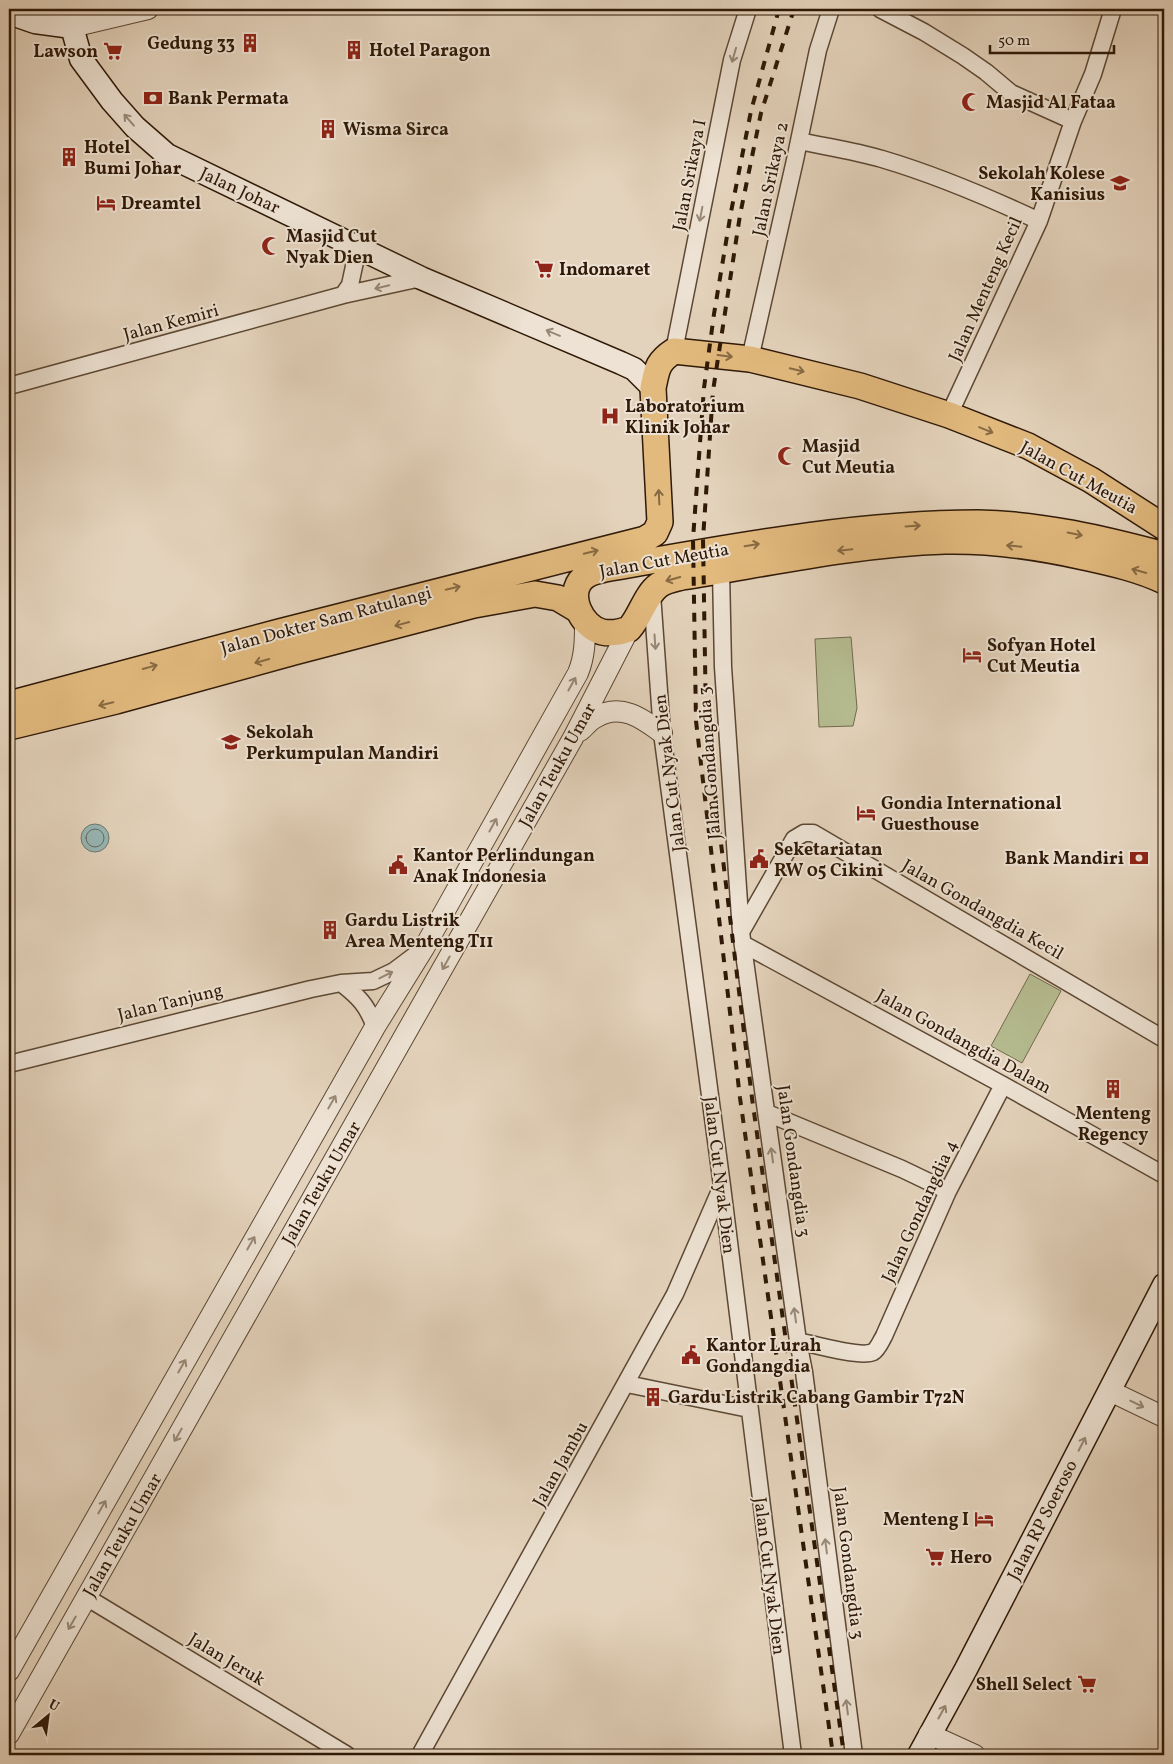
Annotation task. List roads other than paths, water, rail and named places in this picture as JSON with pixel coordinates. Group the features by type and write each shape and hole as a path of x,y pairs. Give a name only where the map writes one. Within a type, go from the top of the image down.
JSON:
{"main road":[{"path":"9,14 35,22 75,18"},
{"name":"Jalan Johar","path":"75,18 80,59 112,101 135,127 167,155 346,240 421,278 634,369 653,388"},
{"path":"653,388 657,369 662,359 674,351"},
{"name":"Jalan Johar","path":"598,352 650,358 674,351"},
{"name":"Jalan Cut Meutia","path":"674,351 750,359 860,386 949,415 1028,446 1091,480 1164,527"},
{"name":"Jalan Dokter Sam Ratulangi","path":"9,727 116,701 307,637 645,539 655,533 660,522 653,388"},
{"name":"Jalan Cut Meutia","path":"582,616 576,598 578,585 590,573 827,533 979,523 1048,529 1120,544 1164,556"},
{"name":"Jalan Cut Meutia","path":"629,629 658,586 666,581 682,576 828,552 946,541 978,542 1045,549 1114,564 1154,576 1164,581"},
{"name":"Jalan Dokter Sam Ratulangi","path":"9,704 307,637 535,594 558,598 582,616"},
{"path":"582,616 602,632 617,632 629,629"},
{"name":"Jalan RP Soeroso","path":"919,1755 966,1669 1164,1285"}],"street":[{"path":"75,18 148,9"},
{"name":"Jalan Srikaya I","path":"674,351 732,60 748,9"},
{"name":"Jalan Srikaya 2","path":"750,359 800,141 818,50 831,9"},
{"path":"880,9 924,32 963,56 1011,93 1073,121"},
{"name":"Jalan Menteng Kecil","path":"949,415 1039,220 1073,121 1092,74 1113,9"},
{"path":"800,141 881,159 946,181 1039,220"},
{"path":"343,295 350,285 356,257 346,240"},
{"name":"Jalan Kemiri","path":"9,386 343,295 421,278"},
{"name":"Jalan Gondangdia 3","path":"721,571 724,677 742,938 798,1341 804,1372 854,1755"},
{"name":"Jalan Cut Nyak Dien","path":"652,594 662,733 722,1186 793,1755"},
{"name":"Jalan Teuku Umar","path":"9,1671 375,1027 424,948 578,673 583,662 585,650 582,616"},
{"name":"Jalan Teuku Umar","path":"9,1734 574,738 629,629"},
{"path":"574,738 594,718 607,713 625,712 642,718 662,733"},
{"name":"Jalan Gondangdia Kecil","path":"742,938 794,839 804,833 813,833 1164,1039"},
{"name":"Jalan Gondangdia Dalam","path":"742,938 1164,1174"},
{"name":"Jalan Tanjung","path":"9,1064 169,1023 341,983 362,983 383,977 404,965 424,948"},
{"path":"341,983 361,998 375,1027 401,1043"},
{"name":"Jalan Gondangdia 4","path":"798,1341 852,1352 871,1353 876,1349 884,1336 948,1191 1003,1084"},
{"path":"767,1114 902,1168 948,1191"},
{"name":"Jalan Jambu","path":"420,1755 627,1384 675,1294 722,1186"},
{"path":"227,1286 254,1302"},
{"path":"627,1384 749,1409"},
{"path":"1110,1391 1164,1417"},
{"path":"78,1550 105,1565"},
{"name":"Jalan Jeruk","path":"86,1597 346,1755"},
{"path":"929,1734 974,1755"}],"water":[{"path":"95,824 105,828 109,838 105,848 95,852 85,848 81,838 85,828"}],"railway":[{"path":"779,9 751,111 731,212 704,388 693,539 696,721 740,1098 833,1755"},
{"path":"794,9 761,113 740,215 713,391 703,539 706,720 752,1098 844,1755"}],"place":[{"name":"Gedung 33","path":"250,43"},
{"name":"Hotel Paragon","path":"354,50"},
{"name":"Lawson","path":"113,51"},
{"name":"Bank Permata","path":"153,98"},
{"name":"Masjid Al Fataa","path":"971,102"},
{"name":"Wisma Sirca","path":"328,129"},
{"name":"Hotel Bumi Johar","path":"69,157"},
{"name":"Sekolah Kolese Kanisius","path":"1120,183"},
{"name":"Dreamtel","path":"106,203"},
{"name":"Masjid Cut Nyak Dien","path":"271,246"},
{"name":"Indomaret","path":"544,269"},
{"name":"Laboratorium Klinik Johar","path":"610,416"},
{"name":"Masjid Cut Meutia","path":"787,456"},
{"name":"Sofyan Hotel Cut Meutia","path":"972,655"},
{"name":"Sekolah Perkumpulan Mandiri","path":"231,742"},
{"name":"Gondia International Guesthouse","path":"866,813"},
{"name":"Bank Mandiri","path":"1139,858"},
{"name":"Seketariatan RW 05 Cikini","path":"759,859"},
{"name":"Kantor Perlindungan Anak Indonesia","path":"398,865"},
{"name":"Gardu Listrik Area Menteng T11","path":"330,930"},
{"name":"Menteng Regency","path":"1113,1089"},
{"name":"Kantor Lurah Gondangdia","path":"691,1355"},
{"name":"Gardu Listrik Cabang Gambir T72N","path":"653,1397"},
{"name":"Menteng I","path":"984,1519"},
{"name":"Hero","path":"935,1557"},
{"name":"Shell Select","path":"1087,1684"}]}
